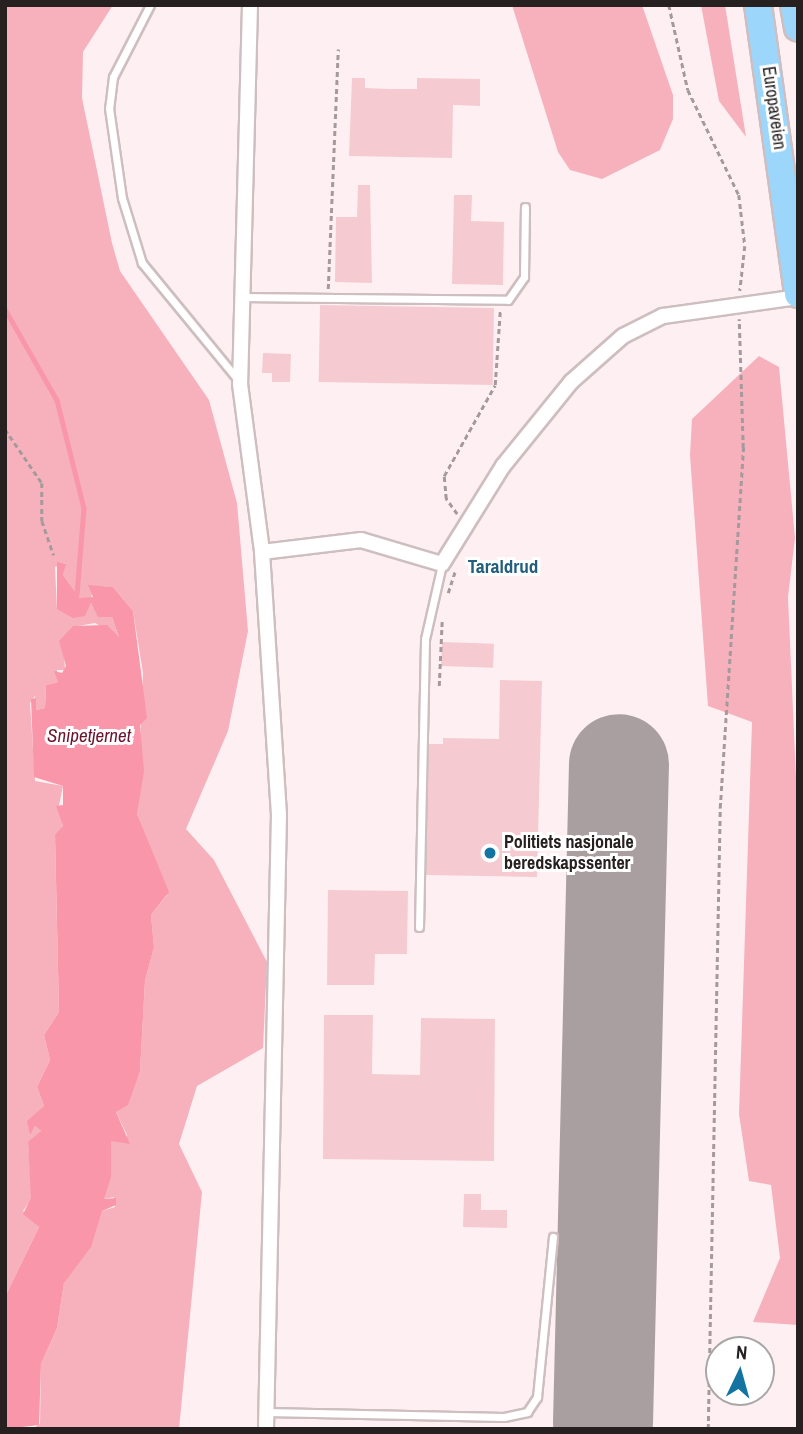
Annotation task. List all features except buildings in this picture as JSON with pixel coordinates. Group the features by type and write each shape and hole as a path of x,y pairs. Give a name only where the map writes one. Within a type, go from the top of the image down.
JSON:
{"highway":[{"name":"Europaveien","path":"758,5 798,296"},
{"path":"794,5 798,28"}],"street":[{"path":"250,5 239,297 240,384 262,552 279,814 266,1429"},
{"path":"262,552 361,540 442,564 465,520 542,418 606,348 663,316 798,296"}],"lane":[{"path":"150,5 113,78 109,108 122,198 142,264 240,384"},
{"path":"239,297 514,298 524,277 525,207"},
{"path":"419,927 425,639 442,564"},
{"path":"267,1412 504,1417 527,1412 537,1397 552,1237"}],"path":[{"path":"669,5 688,90 739,195 745,246 741,486 720,808 708,1429"},
{"path":"328,296 338,48"},
{"path":"465,520 446,499 444,475 495,385 500,300"},
{"path":"5,429 42,483 42,521 54,555"},
{"path":"447,598 459,561"},
{"path":"439,686 443,615"}],"shaded area":[{"path":"5,5 113,5 83,52 82,98 112,243 120,271 209,400 237,503 248,631 228,731 186,829 214,860 267,962 263,1048 197,1086 179,1144 202,1192 179,1429 32,1429 40,1424 41,1364 57,1328 64,1283 102,1211 115,1207 114,1197 104,1199 111,1140 125,1143 127,1135 116,1112 126,1105 140,1071 145,981 154,947 151,915 167,895 137,814 143,673 133,611 113,587 93,586 91,599 80,598 63,575 65,563 55,567 57,609 84,616 91,603 99,617 112,617 119,637 95,623 72,627 63,639 65,670 57,670 58,682 46,685 45,708 36,710 35,696 30,703 35,781 63,786 58,810 63,826 55,838 59,1012 44,1035 50,1060 37,1087 44,1106 28,1124 30,1136 35,1126 41,1131 33,1144 28,1142 32,1198 23,1211 39,1227 5,1297"},
{"path":"512,5 642,5 673,95 673,119 660,150 602,179 570,170 558,152"},
{"path":"701,5 725,5 746,137 719,101"},
{"path":"759,356 779,367 795,538 788,597 798,823 798,1325 753,1322 780,1258 771,1185 749,1181 739,1114 752,722 708,706 690,455 692,419"}],"water":[{"name":"Snipetjernet","path":"57,562 66,564 63,575 80,598 93,597 88,585 113,587 133,611 147,718 140,725 144,771 137,814 169,892 151,915 154,947 145,981 140,1071 128,1105 116,1112 130,1144 111,1141 111,1177 104,1199 116,1198 116,1205 102,1211 91,1247 64,1283 57,1328 41,1364 39,1425 5,1429 5,1297 39,1227 23,1214 31,1198 28,1142 41,1131 35,1126 30,1136 27,1121 44,1106 37,1087 50,1060 44,1035 59,1012 55,835 63,826 56,806 63,805 63,786 34,777 31,699 36,698 36,710 45,708 46,685 58,682 54,671 62,673 66,666 59,641 73,626 107,625 119,637 112,617 98,617 91,603 85,616 73,618 57,609"}],"waterway":[{"path":"5,309 57,400 84,508 77,595"}],"runway":[{"path":"603,1423 619,764"}],"place":[{"name":"Politiets nasjonale beredskapssenter","path":"490,853"}],"district":[{"name":"Taraldrud","path":"503,567"}]}
